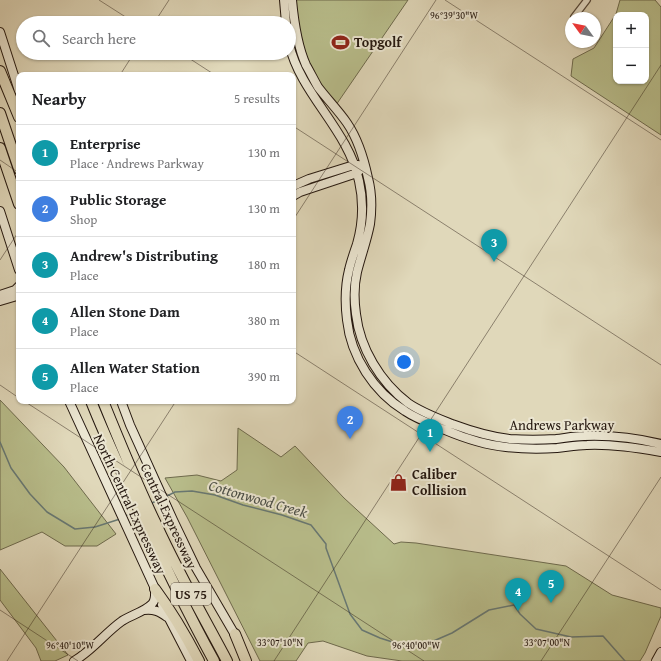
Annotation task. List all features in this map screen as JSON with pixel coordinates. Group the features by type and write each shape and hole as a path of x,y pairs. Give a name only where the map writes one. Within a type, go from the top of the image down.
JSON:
{"highway":[{"path":"0,71 16,110"},
{"path":"0,113 16,160"},
{"path":"0,148 16,195"},
{"name":"Central Expressway","path":"92,404 106,437 133,486 153,529 182,599 214,661"},
{"name":"Central Expressway","path":"104,404 133,486"},
{"name":"Central Expressway","path":"153,529 186,585 227,661"},
{"path":"155,590 169,609 198,661"},
{"path":"235,634 246,661"}],"street":[{"path":"284,0 285,16"},
{"name":"Andrews Parkway","path":"292,0 293,16"},
{"path":"578,12 587,0"},
{"name":"Andrews Parkway","path":"296,30 306,65 319,87 347,124 356,140 362,153 369,179 371,199 370,226 356,278 355,309 362,339 371,361 387,385 408,403 461,432 492,445 541,448 587,445 617,446 661,452"},
{"path":"0,32 16,82"},
{"name":"Andrews Parkway","path":"295,60 311,92 345,144 356,169 362,198 363,213 356,245 348,271 346,318 352,344 362,366 380,391 404,411 428,423 461,432 527,440 585,436 618,437 661,444"},
{"path":"296,194 365,165"},
{"path":"296,185 309,179 356,169"},
{"path":"0,211 16,261"},
{"path":"352,258 355,264 351,282 350,301 355,309"},
{"path":"0,295 16,289"},
{"path":"0,301 16,296"},
{"path":"362,366 371,361"},
{"name":"North Central Expressway","path":"70,404 168,618 191,661"},
{"path":"122,404 130,425 196,568 250,661"},
{"path":"617,446 618,437"},
{"path":"556,439 556,448"},
{"path":"74,661 89,650 112,628 152,604 156,596 155,590"},
{"path":"144,610 151,609 168,618"}],"green space":[{"name":"Topgolf","path":"296,0 408,0 336,105 318,80 304,52 298,27"},
{"path":"620,0 655,0 661,7 661,135 571,76 573,59 594,48 601,48 601,37 613,19 613,84 649,84 649,12 617,12"},
{"path":"0,400 64,467 116,534 97,546 65,546 42,532 0,550"},
{"path":"238,428 281,457 295,446 344,498 394,544 401,542 416,543 566,566 612,595 661,608 661,616 645,653 640,661 402,661 367,656 323,641 308,643 296,661 260,661 187,517 165,478 197,475 221,481 237,470"},
{"path":"0,569 68,655 55,661 41,661 36,648 0,600"}],"waterway":[{"name":"Cottonwood Creek","path":"0,442 11,468 30,494 47,512 75,529 95,527 120,519"},
{"name":"Cottonwood Creek","path":"165,497 175,492 192,491 215,495 311,525 326,544 326,548 350,614 362,630 380,638 405,646 422,646 452,633 489,610 514,605 520,614 536,629 571,637 603,636 625,661"},
{"name":"Cottonwood Creek","path":"150,504 160,499"},
{"name":"Cottonwood Creek","path":"125,516 136,511"}],"place":[{"name":"Topgolf","path":"341,42"},
{"name":"Andrew's Distributing","path":"494,262"},
{"name":"Public Storage","path":"350,439"},
{"name":"Enterprise","path":"430,452"},
{"name":"Caliber Collision","path":"399,482"},
{"name":"Allen Water Station","path":"551,603"},
{"name":"Allen Stone Dam","path":"518,611"}]}
